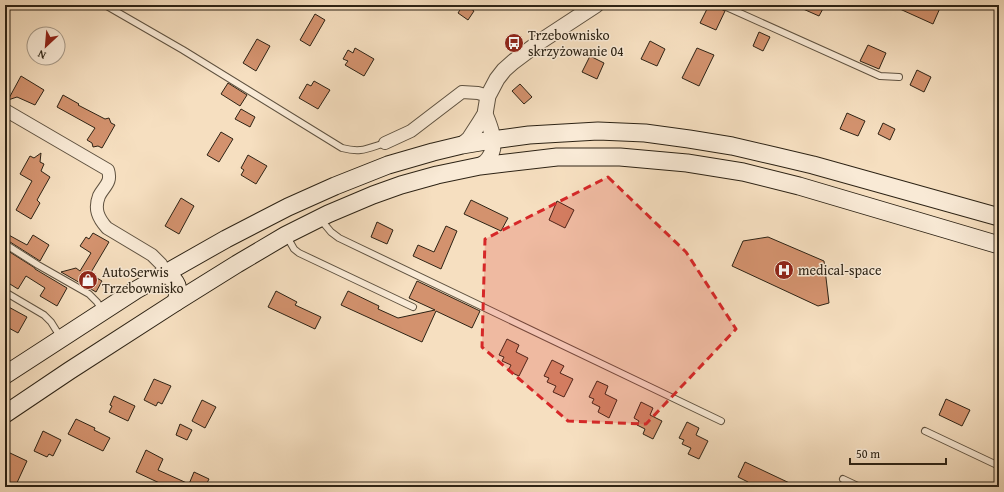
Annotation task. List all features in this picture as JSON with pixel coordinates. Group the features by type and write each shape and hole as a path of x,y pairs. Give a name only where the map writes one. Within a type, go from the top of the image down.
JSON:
{"main road":[{"path":"5,375 136,290 226,239 288,207 388,165 462,145 492,140 529,135 598,131 645,133 696,140 732,146 798,162 999,217"},
{"path":"7,412 176,302 286,235 320,218 373,195 401,185 437,175 480,166 557,157 620,157 687,163 743,172 999,245"},
{"path":"166,273 173,278 177,285 178,293 176,302"}],"street":[{"path":"462,145 469,139 485,114 488,96 497,79 504,70 541,41 596,5"},
{"path":"385,143 411,131 462,92 478,93 488,96"},
{"path":"5,110 108,170 110,176 108,183 99,196 97,208 101,222 107,228 152,255 161,264 166,273"},
{"path":"480,166 489,159 493,149 489,124 485,114"}],"lane":[{"path":"105,5 183,50 342,148 353,151 361,151 385,143"},
{"path":"722,5 880,76 899,77"},
{"path":"320,218 331,232 339,238 721,421"},
{"path":"286,235 294,249 299,253 413,307"},
{"path":"5,244 89,294 97,302 102,311"},
{"path":"5,292 44,315 51,322 61,338"},
{"path":"925,431 999,466"},
{"path":"844,479 860,487"}],"highlighted area":[{"path":"608,177 686,252 736,329 646,424 568,421 482,347 485,239"}],"building":[{"path":"463,5 474,11 468,20 458,13"},
{"path":"709,5 718,5 719,8 725,11 716,30 700,23"},
{"path":"794,5 825,5 819,16"},
{"path":"891,5 933,5 940,8 933,24"},
{"path":"315,14 325,20 310,46 300,40"},
{"path":"759,32 770,37 763,51 753,46"},
{"path":"257,39 270,46 256,71 243,63"},
{"path":"650,41 665,49 657,66 641,59"},
{"path":"868,45 886,53 879,69 860,61"},
{"path":"355,48 374,59 364,76 345,65 348,61 343,59 348,50 353,53"},
{"path":"697,48 714,55 699,86 682,78"},
{"path":"590,56 604,63 597,79 582,72"},
{"path":"917,70 931,77 924,92 910,85"},
{"path":"21,76 44,90 35,105 17,97 8,100"},
{"path":"314,81 330,90 318,109 299,98 307,84 311,86"},
{"path":"228,83 247,95 240,106 221,94"},
{"path":"520,84 532,97 524,104 512,91"},
{"path":"63,95 79,104 78,105 105,119 109,118 111,123 115,125 102,148 98,146 93,147 92,143 87,140 95,128 57,107"},
{"path":"241,109 255,117 250,127 235,119"},
{"path":"847,113 865,121 858,136 840,129"},
{"path":"883,123 895,129 890,140 878,134"},
{"path":"221,132 233,139 219,162 207,155"},
{"path":"41,153 40,162 44,164 41,171 50,177 37,200 40,203 31,219 16,210 32,181 20,174 30,156 34,158"},
{"path":"248,155 267,166 256,184 241,175 244,170 241,168"},
{"path":"181,198 194,206 179,234 165,226"},
{"path":"471,200 508,218 501,231 464,214"},
{"path":"557,201 574,210 565,228 549,220"},
{"path":"377,222 393,230 387,244 371,237"},
{"path":"446,226 457,231 441,269 413,256 418,245 434,252"},
{"path":"5,233 27,245 33,235 49,245 40,261 5,240"},
{"path":"93,233 109,242 90,274 102,281 96,292 61,272 76,268 80,271 91,253 80,246 86,237 89,239"},
{"path":"768,237 824,261 829,303 818,306 732,266 743,241"},
{"path":"5,249 67,288 57,306 40,296 45,288 26,276 18,289 5,281"},
{"path":"417,281 480,311 472,328 436,311 422,342 341,305 348,291 379,306 378,309 398,318 435,310 409,298"},
{"path":"276,291 297,302 295,305 321,317 315,329 268,307"},
{"path":"5,305 27,317 18,333 5,326"},
{"path":"507,339 519,345 516,352 528,358 519,376 508,371 511,365 502,361 504,357 499,355"},
{"path":"552,360 564,366 560,373 573,379 564,397 553,392 556,386 547,382 549,378 544,376"},
{"path":"154,379 171,386 162,404 158,402 156,406 144,400"},
{"path":"597,381 608,386 605,394 617,400 609,418 598,412 600,407 592,403 594,399 589,397"},
{"path":"114,396 135,406 128,421 109,412"},
{"path":"946,399 970,410 962,426 939,415"},
{"path":"202,400 216,407 205,428 192,421"},
{"path":"641,402 653,408 650,415 662,421 653,439 643,434 645,429 637,425 639,421 634,418"},
{"path":"76,419 95,428 94,430 110,438 103,451 68,434"},
{"path":"687,422 699,428 696,435 708,441 699,459 688,454 691,448 682,444 684,440 679,438"},
{"path":"180,424 192,430 187,440 176,435"},
{"path":"43,431 61,440 53,456 49,454 47,457 34,451"},
{"path":"146,450 163,459 158,470 189,484 194,472 209,479 205,487 168,487 136,472"},
{"path":"10,453 27,461 15,487 5,487 5,463"},
{"path":"745,462 798,487 754,487 738,477"}],"place":[{"name":"Trzebownisko skrzyżowanie 04","path":"514,43"},
{"name":"medical-space","path":"784,270"},
{"name":"AutoSerwis Trzebownisko","path":"88,280"}]}
